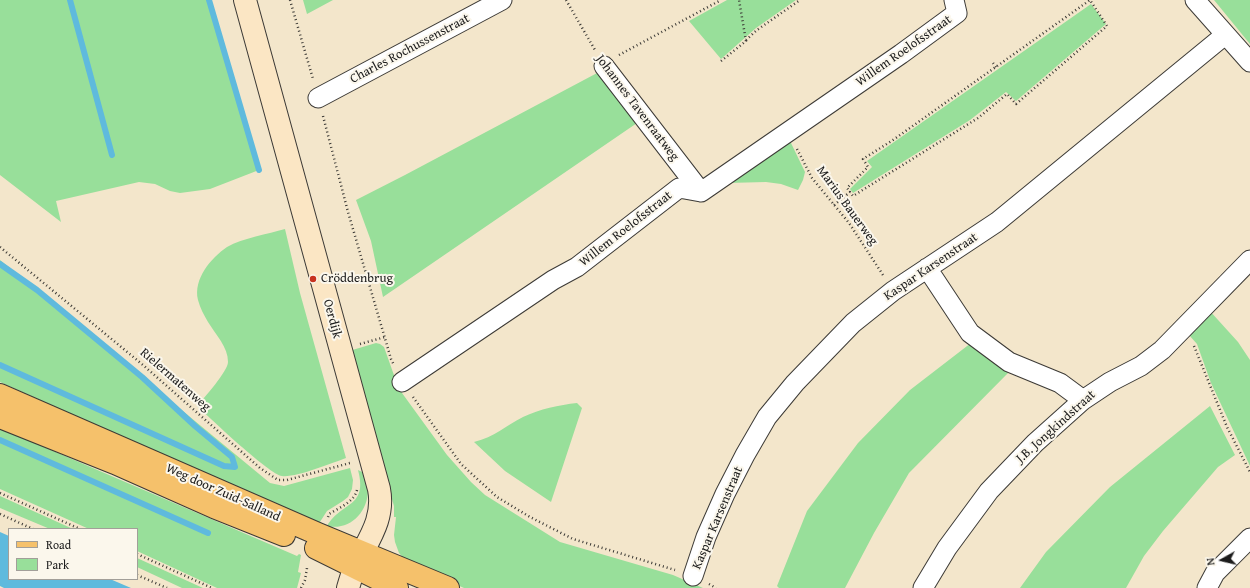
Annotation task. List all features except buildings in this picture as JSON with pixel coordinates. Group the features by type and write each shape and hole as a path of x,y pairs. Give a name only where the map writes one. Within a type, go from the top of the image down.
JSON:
{"main road":[{"name":"Weg door Zuid-Salland","path":"0,395 359,560 397,588"},
{"name":"Weg door Zuid-Salland","path":"0,417 115,463 214,507 314,547 448,588"}],"street":[{"name":"Oerdijk","path":"245,0 381,500 375,528 359,560 348,588"},
{"name":"Charles Rochussenstraat","path":"318,98 502,0"},
{"name":"Willem Roelofsstraat","path":"402,382 553,280 577,267 679,188 701,192 901,54 957,13 954,0"},
{"path":"1195,0 1250,62"},
{"name":"Kaspar Karsenstraat","path":"693,576 706,537 725,494 745,455 768,417 795,383 853,323 893,291 997,222 1225,35"},
{"name":"Johannes Tavenraatweg","path":"604,65 701,192"},
{"name":"J.B. Jongkindstraat","path":"923,588 947,548 989,491 1035,443 1082,400 1110,382 1141,366 1162,350 1250,260"},
{"path":"927,268 970,334 1009,362 1060,383 1082,400"},
{"path":"1207,588 1215,573 1250,538"}],"path":[{"name":"Johannes Tavenraatweg","path":"566,0 604,65"},
{"path":"604,65 721,0"},
{"path":"739,0 746,40"},
{"path":"721,61 757,30 800,0"},
{"path":"1090,0 1107,26 1016,104 1007,94 978,118 853,196 850,192 847,188 868,167 863,159 1090,0"},
{"path":"993,63 996,67"},
{"name":"Marius Bauerweg","path":"789,131 812,178 849,223 893,291"},
{"path":"834,205 850,192"},
{"name":"Rielermatenweg","path":"0,247 143,365 260,468 278,480 283,481 352,462"},
{"path":"1181,330 1194,346 1227,427 1250,472"},
{"path":"0,493 78,528"},
{"path":"0,514 31,528"},
{"path":"138,554 212,588"},
{"path":"138,575 167,588"}],"green space":[{"path":"0,0 209,0 259,170 210,189 180,193 170,191 155,184 139,182 56,201 61,222 0,175"},
{"path":"303,0 333,0 307,14"},
{"path":"727,0 796,0 756,28 721,59 689,21"},
{"path":"1214,0 1250,0 1250,44"},
{"path":"1091,4 1106,24 1016,101 1006,92 970,120 853,193 850,189 872,167 867,161"},
{"path":"599,72 637,123 383,297 371,241 356,200"},
{"path":"786,140 791,143 805,172 798,190 781,184 766,182 727,183"},
{"path":"285,229 300,293 346,458 314,470 296,475 282,476 265,466 197,406 220,378 228,362 224,346 202,311 197,292 198,284 209,263 227,247 248,239"},
{"path":"0,260 270,483 284,486 350,468 353,480 352,489 348,497 327,511 318,525 0,382"},
{"path":"1209,310 1238,342 1250,360 1250,466 1211,383 1197,344 1189,335"},
{"path":"376,343 384,347 402,393 447,455 485,495 560,542 673,575 703,588 464,588 410,564 399,553 395,542 394,535 396,517 394,517 394,506 349,351"},
{"path":"971,343 1011,370 909,473 874,533 845,588 779,588 777,586 807,511 858,443 910,390"},
{"path":"577,403 582,408 551,502 505,471 474,442 494,434 529,414"},
{"path":"1210,406 1235,455 1218,467 1163,531 1144,556 1126,588 1020,588 1046,552 1110,487"},
{"path":"0,428 297,556 299,554 301,555 298,572 301,573 297,588 217,588 138,551 138,528 87,528 0,489"},
{"path":"358,470 366,474 368,484 365,506 361,513 350,523 343,526 327,526 333,518 357,498 360,482"},
{"path":"0,496 71,528 48,528 0,508"},
{"path":"138,558 203,588 182,588 138,567"}],"water":[{"path":"0,532 8,536 8,580 112,580 131,588 4,588 0,586"}],"waterway":[{"path":"70,0 112,155"},
{"path":"209,0 259,170"},
{"path":"0,264 37,290 142,377 195,426 232,457 235,467 224,466 0,365"},
{"path":"0,440 208,533"}],"place":[{"name":"Cröddenbrug","path":"313,279"}]}
